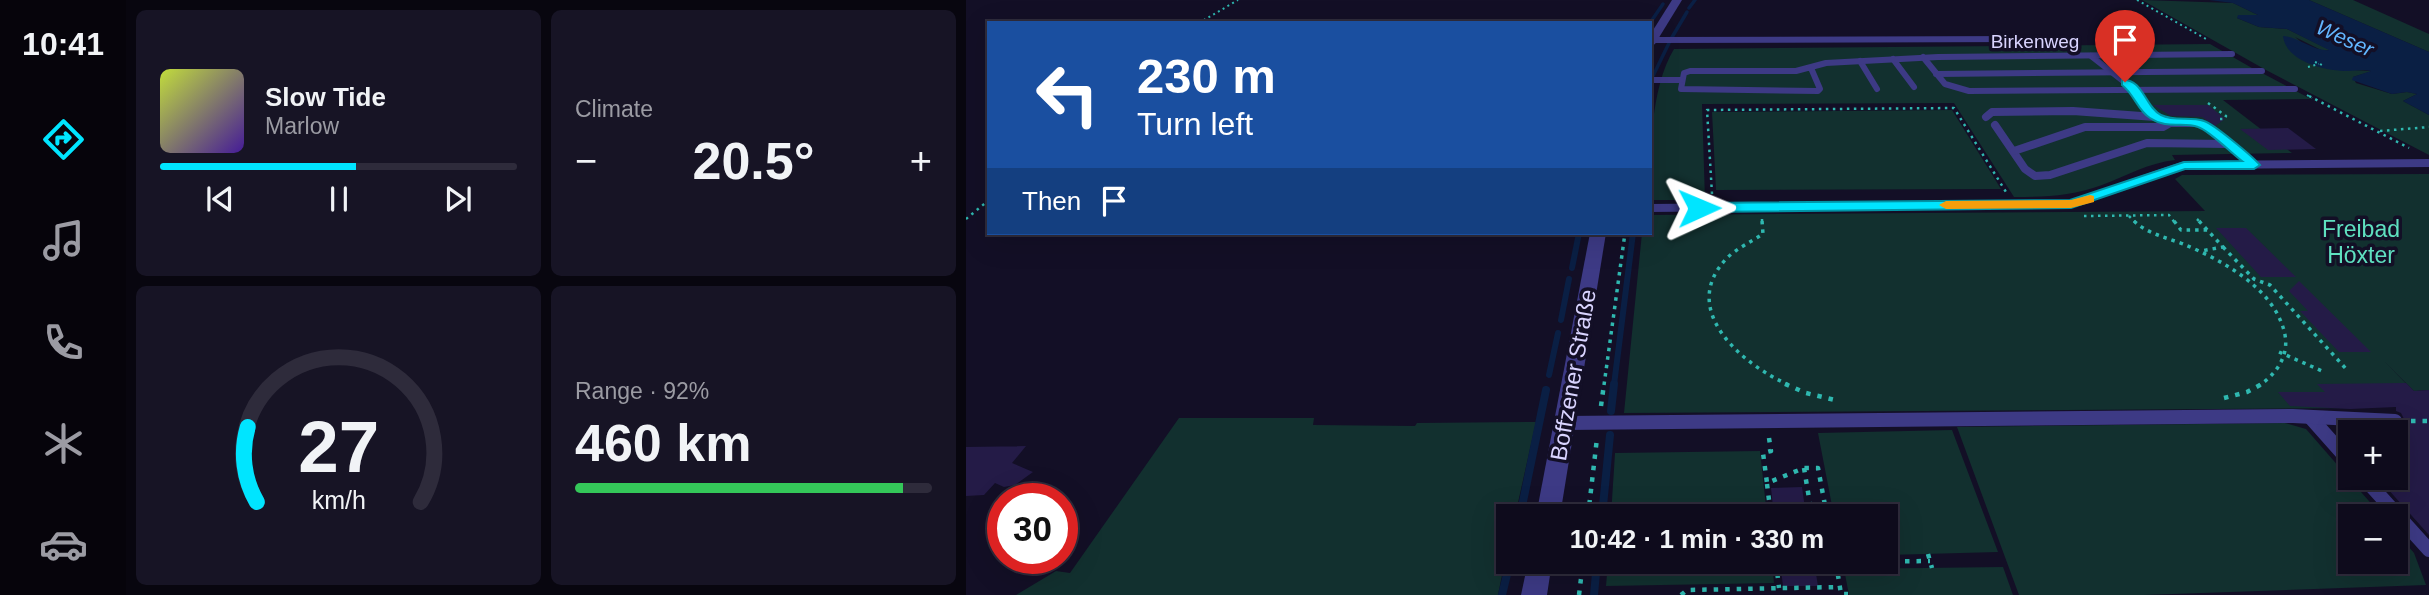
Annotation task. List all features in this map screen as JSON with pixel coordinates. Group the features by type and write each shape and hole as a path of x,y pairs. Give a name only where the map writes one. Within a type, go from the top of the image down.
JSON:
{"street":[{"path":"1652,40 1677,0"},
{"path":"1652,208 2071,204 2175,167 2429,163"},
{"name":"Boffzener Straße","path":"1550,504 1598,235"},
{"path":"1534,595 1538,574"}],"lane":[{"path":"1652,42 2024,39"},
{"name":"Birkenweg","path":"1681,80 1684,73 1690,71 1796,71 1826,63 1923,57 2232,54"},
{"path":"1923,57 1945,84 1960,90 2137,92 2295,89"},
{"path":"2091,57 2137,92 2148,112 2155,117 2170,123 2201,123 2254,165"},
{"path":"1893,59 1914,87"},
{"path":"1860,61 1877,89"},
{"path":"1652,80 1681,80 1681,89 1685,91 1818,91 1820,89 1811,68"},
{"path":"1936,74 2262,71"},
{"path":"1986,117 1992,112 2073,111 2155,117"},
{"path":"2014,151 2085,127 2163,127 2170,123"},
{"path":"1996,125 2025,169 2035,176 2050,175 2147,143 2228,144"},
{"path":"1565,423 2310,417 2374,420"},
{"path":"2310,417 2338,448"},
{"path":"2375,490 2429,550"}],"path":[{"path":"1202,21 1238,0"},
{"path":"2308,67 2319,64"},
{"path":"1712,200 1707,110 1954,108 2008,195 1994,195"},
{"path":"2378,131 2429,127"},
{"path":"966,219 987,202"},
{"path":"2074,216 2169,215 2181,230 2208,230"},
{"path":"2129,216 2141,230 2200,251 2240,276 2274,310 2286,340 2285,354 2267,380 2253,390 2221,398"},
{"path":"1775,218 1762,218 1763,234 1736,249 1721,263 1710,284 1708,301 1712,320 1724,341 1761,373 1795,390 1849,402"},
{"path":"2197,219 2254,279 2270,285 2348,371"},
{"path":"1589,504 1625,235"},
{"path":"2200,251 2223,247"},
{"path":"2279,352 2322,370"},
{"path":"1763,453 1770,504"},
{"path":"1767,483 1804,468 1818,468 1825,504"},
{"path":"1804,468 1810,504"},
{"path":"1898,563 1931,564 1928,554"},
{"path":"1579,595 1582,574"},
{"path":"1777,574 1779,588"},
{"path":"1838,574 1841,594 1848,594"},
{"path":"1681,595 1687,587 1840,587"}],"green space":[{"path":"2142,0 2233,3 2258,15 2237,18 2259,27 2287,29 2330,50 2323,51 2295,37 2334,69 2372,71 2353,77 2356,83 2392,94 2417,94 2403,101 2429,115 2429,155 2266,70"},
{"path":"2309,0 2353,0 2429,34 2429,52"},
{"path":"2210,44 2252,68 2249,70 2262,73 2311,99 2223,100 2292,153 2172,155 2175,160 2146,167 2091,189 2037,197 2014,197 1954,103 1702,104 1705,200 1652,200 1653,122 1660,83 1674,49"},
{"path":"1952,110 2001,189 1716,190 1712,112"},
{"name":"Freibad Höxter","path":"2429,174 2429,390 2414,391 2384,361 2426,404 2363,408 1624,413 1642,235 1652,235 1652,215 2205,211 2175,179 2182,175"},
{"path":"1179,418 1314,418 1313,425 1415,426 1417,423 1536,422 1518,504 1496,504 1496,574 1502,574 1498,595 1016,595 1051,574 1078,574 1078,562"},
{"path":"2285,423 2306,429 2338,466 2338,490 2359,490 2372,504 2338,504 2338,574 2408,574 2408,546 2414,553 2426,585 2144,595 2019,595 1957,427"},
{"path":"1952,430 1998,552 1898,555 1898,504 1832,504 1818,433"},
{"path":"1760,451 1766,504 1612,504 1615,453"},
{"path":"2003,567 2013,595 1849,595 1845,574 1898,574 1898,568"},
{"path":"1607,574 1773,574 1774,583 1606,586"}],"water":[{"name":"Weser","path":"2209,0 2309,0 2429,52 2429,115 2403,101 2417,94 2392,94 2352,80 2353,77 2371,71 2339,71 2308,63 2291,52 2283,36 2318,49 2329,50 2287,29 2259,27 2237,18 2238,15 2258,15 2233,3"}],"building":[{"path":"2153,105 2208,105 2225,119 2215,126 2202,117 2171,116"},
{"path":"2288,128 2316,149 2268,150 2240,129"},
{"path":"2216,228 2246,228 2296,277 2261,277"},
{"path":"2299,281 2371,352 2339,352 2300,311 2308,311 2289,291"},
{"path":"2406,383 2414,391 2429,390 2429,535 2408,512 2408,504 2401,504 2389,490 2408,490 2408,420 2396,411 2396,407 2350,409 2290,406 2278,392 2325,392 2317,384"},
{"path":"1026,446 1012,463 1033,472 1018,483 987,483 987,492 984,495 966,496 966,447"},
{"path":"1802,487 1804,504 1773,504 1771,488"},
{"path":"1782,574 1816,574 1818,586 1783,586"}],"waterway":[{"path":"1689,8 1695,0"},
{"path":"1651,21 1663,4"},
{"path":"1671,39 1687,12"},
{"path":"1653,76 1669,43"},
{"path":"1572,268 1579,235"},
{"path":"1614,385 1633,235"},
{"path":"1561,320 1569,279"},
{"path":"1549,375 1558,333"},
{"path":"1611,411 1614,384"},
{"path":"1522,504 1546,390"},
{"path":"1603,504 1610,435"},
{"path":"1502,595 1507,574"},
{"path":"1594,595 1596,574"}],"slow traffic":[{"path":"1946,205 2071,204 2090,199"}],"route":[{"path":"1699,208 2071,204 2084,202 2167,169 2184,166 2254,165 2201,123 2170,123 2155,117 2148,112 2140,95 2125,82"}]}
